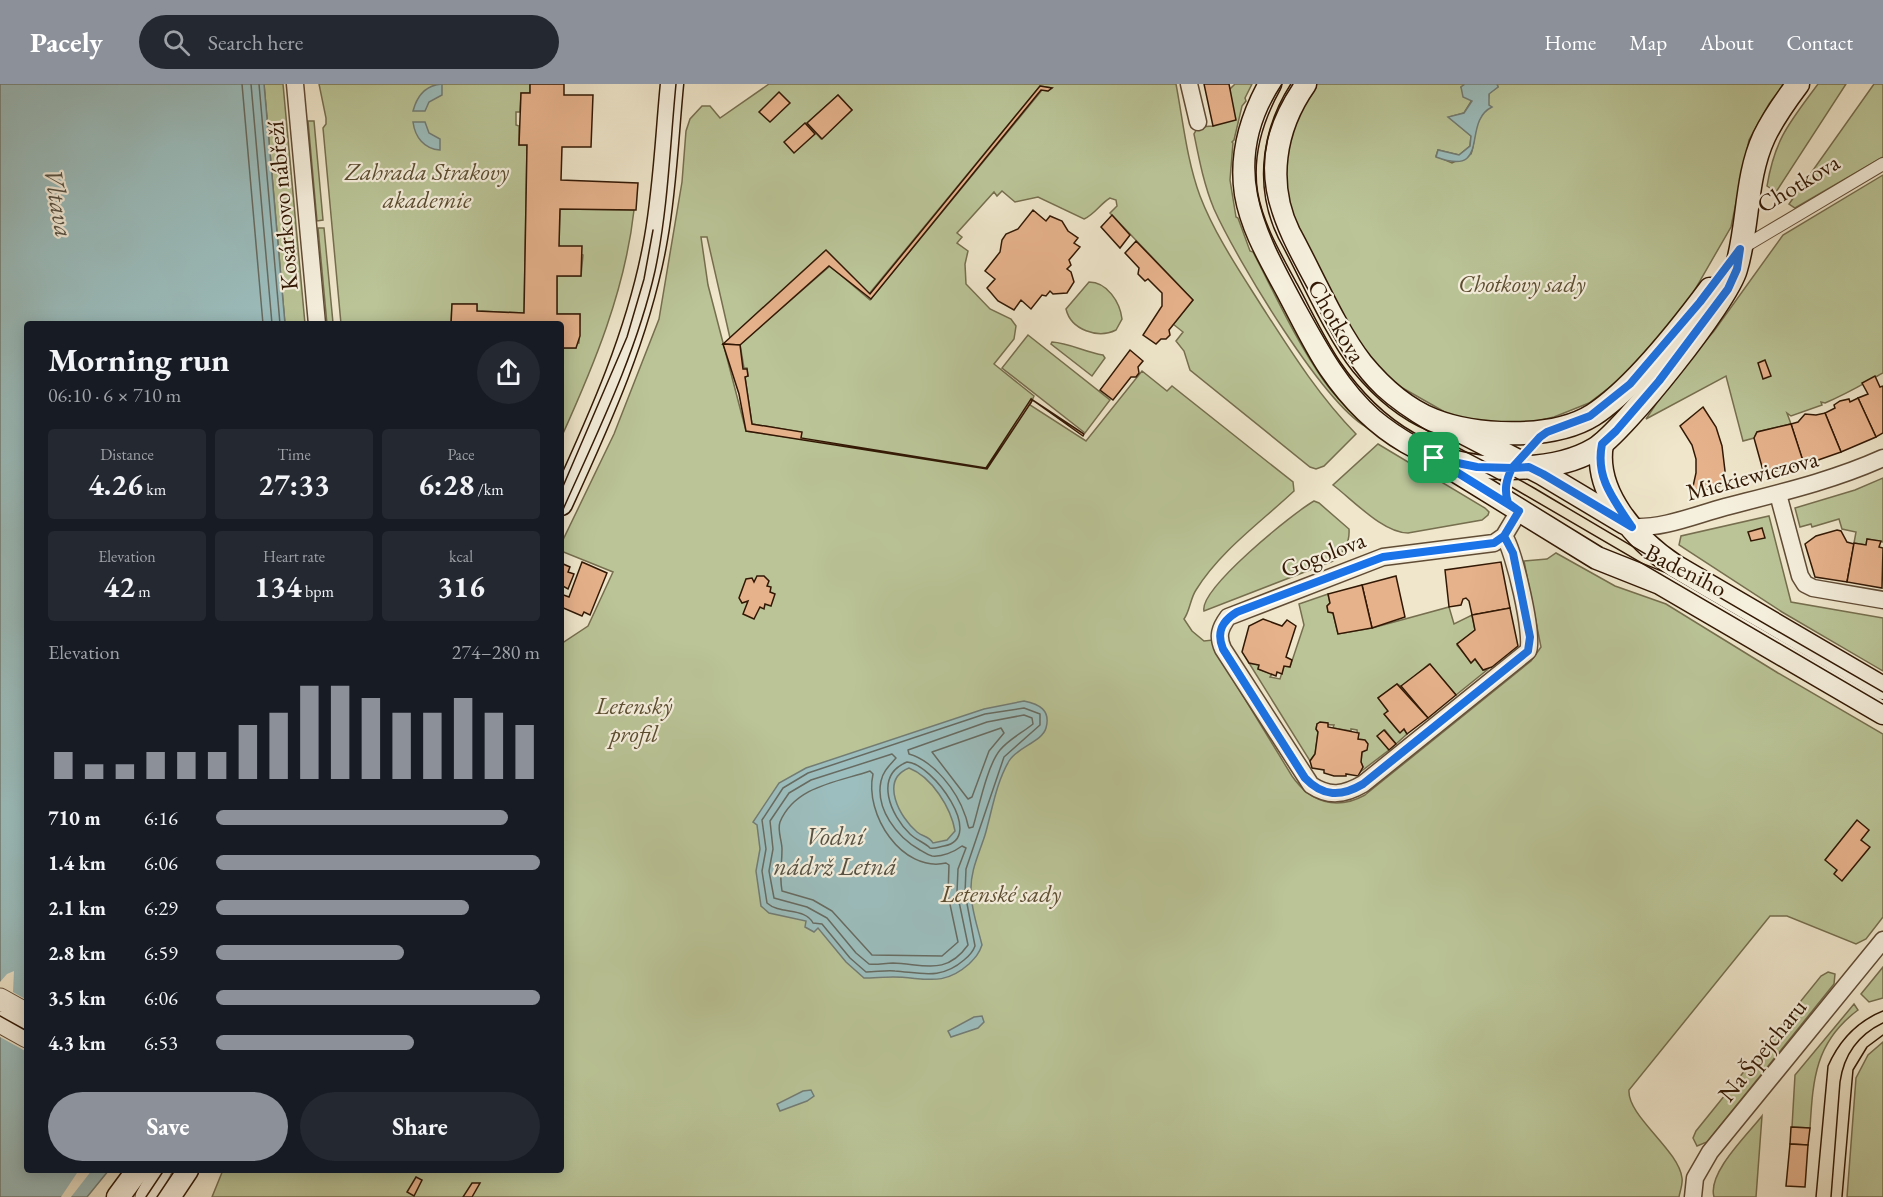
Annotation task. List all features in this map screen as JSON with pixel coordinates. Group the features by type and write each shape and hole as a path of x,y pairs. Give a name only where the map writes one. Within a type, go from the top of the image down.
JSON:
{"main road":[{"path":"564,497 631,340 641,305 659,217 672,84"},
{"name":"Chotkova","path":"1270,84 1252,126 1245,167 1246,195 1259,235 1331,370 1372,417 1434,458 1477,467 1519,466 1567,461 1602,444 1659,381 1728,289 1737,269 1740,249"},
{"name":"Chotkova","path":"1305,84 1284,123 1276,154 1275,182 1285,224 1341,329 1362,364 1388,390 1413,409 1448,424 1519,466"},
{"path":"1740,249 1759,151 1775,117 1798,84"},
{"name":"Chotkova","path":"1448,424 1474,430 1547,432 1590,416 1618,395 1700,302 1740,249"},
{"path":"1513,507 1506,483 1532,444 1547,432"},
{"name":"Badeniho","path":"1602,444 1600,461 1602,479 1632,527 1646,543 1675,566 1883,688"},
{"name":"Badeniho","path":"1434,458 1597,558 1660,583 1883,713"},
{"name":"Badeniho","path":"1519,466 1632,527"},
{"path":"118,1197 136,1173"},
{"path":"169,1197 185,1173"}],"street":[{"name":"Kosárkovo nábřeží","path":"295,84 317,321"},
{"path":"1189,84 1198,122"},
{"name":"Chotkova","path":"1740,249 1883,164"},
{"name":"Mickiewiczova","path":"1632,527 1661,525 1778,494 1827,480 1883,458"},
{"path":"1778,494 1800,576 1805,584 1813,588 1883,600"},
{"path":"1504,536 1513,507"},
{"name":"Gogolova","path":"1504,536 1513,553 1530,637 1528,651 1363,784 1351,791 1341,794 1326,793 1305,778 1219,640 1228,617 1383,557 1494,543 1504,536"},
{"name":"Na Špejcharu","path":"1693,1197 1695,1178 1710,1152 1883,940"},
{"path":"0,999 24,1012"},
{"path":"0,1022 24,1035"},
{"path":"146,1197 159,1173"}],"green space":[{"path":"264,84 283,84 305,321 285,321"},
{"name":"Zahrada Strakovy akademie","path":"319,84 530,84 530,93 521,93 520,112 516,112 519,145 527,145 524,313 477,311 477,304 452,304 451,321 341,321 323,128 326,118"},
{"name":"Letenské sady","path":"769,84 1176,84 1192,169 1200,196 1213,225 1294,355 1329,404 1356,434 1324,466 1316,469 1310,467 1190,370 1184,351 1176,341 1183,332 1173,324 1193,300 1110,213 1117,206 1116,200 1110,198 1084,219 1038,197 1015,202 1002,191 997,196 994,192 957,233 962,237 957,243 968,251 965,264 966,284 990,309 1011,319 1016,326 1014,339 994,364 1034,396 1030,405 1086,441 1142,371 1167,391 1172,386 1293,482 1294,491 1217,562 1194,594 1184,619 1192,631 1204,641 1213,640 1215,650 1292,776 1315,798 1334,803 1354,800 1365,795 1531,661 1541,647 1524,561 1547,559 1556,553 1615,586 1666,604 1883,734 1883,917 1866,939 1856,944 1787,916 1770,916 1629,1090 1636,1111 1679,1167 1682,1185 1679,1197 212,1197 222,1173 564,1173 564,642 588,626 613,572 564,552 564,538 614,434 659,319 682,182 686,131 690,119 702,106 710,106 720,118","holes":["1040,86 1052,88 1048,91 1042,90 870,300 830,266 740,344 744,368 747,368 748,376 745,377 752,424 801,432 800,439 746,431 708,285 701,237 707,237 730,338 826,253 869,294","838,95 852,110 821,139 807,123"]},
{"path":"1235,84 1252,84 1242,106 1232,142 1230,180 1236,217 1250,251 1253,252 1314,366 1335,395 1370,429 1351,416 1330,393 1283,330 1241,261 1214,209 1194,134 1198,127 1213,126 1230,89"},
{"name":"Chotkovy sady","path":"1313,84 1465,84 1461,87 1472,100 1464,113 1449,117 1471,136 1470,146 1459,155 1438,150 1436,156 1452,163 1471,154 1477,125 1489,93 1498,87 1497,84 1784,84 1769,104 1749,140 1731,227 1682,312 1623,377 1589,403 1554,417 1524,424 1479,421 1450,415 1399,386 1382,373 1360,347 1291,226 1282,152 1309,96 1315,89"},
{"path":"1818,84 1846,84 1776,192 1767,186 1774,155 1785,131"},
{"path":"1874,84 1883,84 1883,157 1795,208 1789,204"},
{"path":"308,121 314,121 323,220 317,221"},
{"path":"1883,175 1883,373 1841,396 1825,403 1821,402 1822,405 1791,416 1787,413 1791,424 1757,432 1754,438 1743,441 1726,376 1646,419 1670,383 1714,331 1783,235"},
{"name":"Zahrada Strakovy akademie","path":"560,209 634,210 630,240 616,298 596,355 564,431 564,348 576,348 576,344 579,343 580,314 557,314 557,276 581,276 583,255 559,246"},
{"path":"318,228 324,228 333,321 327,321"},
{"path":"1089,282 1107,289 1119,306 1122,319 1116,330 1109,333 1086,331 1073,322 1069,316 1066,309"},
{"path":"1028,335 1110,400 1085,433 1002,368"},
{"path":"1052,342 1103,355 1105,358 1092,376 1051,344"},
{"path":"1378,444 1485,508 1489,512 1488,515 1482,520 1408,533 1398,532 1379,522 1333,485"},
{"path":"1883,478 1883,542 1867,539 1866,545 1854,543 1856,532 1842,529 1839,519 1812,527 1811,524 1800,527 1795,508 1855,490"},
{"path":"1314,501 1349,529 1347,543 1337,558 1204,611 1206,600 1216,586 1249,552"},
{"path":"1769,516 1791,602 1883,618 1883,671 1782,612 1679,545 1681,536"},
{"path":"1328,594 1330,603 1327,606 1328,611 1333,613 1338,634 1372,628 1449,607 1454,624 1472,615 1475,630 1457,645 1471,662 1475,659 1483,670 1487,670 1456,695 1429,664 1402,687 1397,684 1378,698 1388,711 1385,715 1399,732 1404,729 1407,734 1396,744 1385,730 1378,736 1389,750 1359,773 1363,767 1362,752 1366,750 1358,739 1357,730 1351,729 1351,731 1333,728 1334,725 1317,724 1315,754 1310,761 1249,663 1259,665 1258,669 1272,674 1270,677 1280,679 1284,666 1290,667 1304,625 1299,604"},
{"path":"1883,967 1883,998 1869,1002 1861,994"},
{"path":"1828,972 1835,974 1834,984 1707,1142 1697,1146 1693,1138 1696,1131 1821,976"},
{"path":"1854,1004 1858,1010 1833,1035 1819,1063 1815,1078 1810,1128 1792,1127 1795,1075"},
{"path":"1883,1042 1883,1197 1847,1197 1856,1078 1868,1055"},
{"path":"1762,1116 1756,1197 1714,1197 1713,1187 1722,1166"}],"water":[{"name":"Vltava","path":"0,84 264,84 285,321 24,321 24,1173 107,1173 87,1197 0,1197"},
{"path":"442,84 442,95 429,102 425,111 413,111 423,92"},
{"path":"1465,84 1497,84 1498,87 1489,94 1489,105 1492,107 1483,114 1470,154 1464,160 1453,161 1436,157 1438,150 1459,155 1470,146 1471,136 1448,117 1464,113 1472,101 1463,97 1461,87"},
{"path":"413,122 425,122 429,133 440,139 440,150 429,147 421,141"},
{"name":"Vodní nádrž Letná","path":"1024,701 1039,706 1045,712 1047,722 1044,733 1009,761 998,788 972,877 972,905 982,945 977,956 969,964 941,979 864,978 846,962 818,928 814,932 805,927 806,921 769,913 761,906 756,871 760,849 757,825 753,822 779,783 806,768 984,709","holes":["909,768 933,786 945,803 955,831 947,840 933,843 919,834 899,809 895,799 895,781"]},
{"path":"982,1016 984,1022 978,1028 951,1037 948,1031 974,1017"},
{"path":"811,1090 814,1096 807,1101 780,1111 777,1104 803,1091"}],"pier":[{"path":"14,971 13,992 24,998 24,1050 0,1037 0,982 7,974"},
{"path":"77,1173 90,1173 71,1197 61,1197"}],"building":[{"path":"530,84 564,84 564,95 593,95 591,147 562,147 561,180 638,183 636,210 560,209 559,246 582,246 581,276 557,276 557,314 580,314 580,336 576,348 564,348 564,321 451,321 452,304 477,304 477,311 524,313 527,145 519,145 521,93 530,93"},
{"path":"1204,84 1229,84 1236,120 1213,126"},
{"path":"1040,86 1052,88 1048,91 1041,90 871,299 829,266 740,345 723,344 826,250 870,294"},
{"path":"779,92 790,103 770,122 759,112"},
{"path":"838,95 852,110 822,139 807,123"},
{"path":"805,123 815,134 794,153 784,142"},
{"path":"1033,210 1046,221 1050,216 1062,221 1068,231 1078,238 1074,243 1080,247 1069,260 1071,265 1067,269 1071,272 1074,282 1067,293 1053,294 1050,291 1046,296 1042,295 1031,309 1021,300 1014,310 998,301 987,288 995,279 985,271 1000,252 1002,240 1006,234 1018,229"},
{"path":"1112,215 1130,235 1120,248 1101,227"},
{"path":"1136,241 1193,300 1169,330 1170,335 1156,344 1143,335 1162,306 1162,293 1148,279 1145,281 1138,274 1139,268 1125,253"},
{"path":"723,344 740,345 743,369 747,369 748,376 745,377 752,424 802,432 801,438 986,468 1031,399 1032,401 987,469 746,431 739,394"},
{"path":"1130,350 1143,361 1138,367 1139,373 1136,377 1131,377 1113,400 1100,390"},
{"path":"1765,360 1771,376 1763,379 1758,363"},
{"path":"1875,376 1880,387 1883,386 1883,433 1876,437 1858,398 1868,394 1862,383"},
{"path":"1858,398 1876,437 1841,452 1825,413 1835,408 1834,405 1840,401 1849,399 1850,402"},
{"path":"1031,399 1084,434 1083,436"},
{"path":"1703,407 1716,427 1722,446 1725,471 1723,485 1695,492 1692,491 1696,459 1692,445 1680,426"},
{"path":"1825,413 1841,452 1804,465 1791,424 1798,422 1805,414"},
{"path":"1791,424 1804,464 1764,474 1754,438 1757,432"},
{"path":"1762,528 1765,538 1751,541 1748,532"},
{"path":"1841,531 1847,542 1854,544 1847,582 1815,577 1805,544 1816,536"},
{"path":"1867,539 1881,541 1879,547 1883,548 1882,588 1847,582 1854,543 1866,545"},
{"path":"582,562 607,573 590,615 584,612 582,616 564,608 564,595 569,597"},
{"path":"1501,562 1510,608 1472,615 1469,601 1466,598 1463,599 1461,605 1449,607 1445,570"},
{"path":"564,564 570,567 568,572 574,574 568,589 564,587"},
{"path":"757,576 764,576 769,581 767,586 771,587 770,592 775,594 771,606 765,604 764,609 760,607 754,619 743,614 748,601 742,603 739,598 746,579 752,578 754,582"},
{"path":"1396,576 1405,617 1372,628 1362,585"},
{"path":"1362,585 1372,628 1338,634 1333,613 1328,612 1327,606 1330,603 1328,594"},
{"path":"1510,608 1518,646 1492,667 1483,670 1475,659 1471,663 1457,644 1475,630 1472,615"},
{"path":"1263,619 1282,626 1287,620 1296,626 1286,657 1292,660 1290,667 1284,666 1282,674 1277,672 1276,676 1258,669 1259,665 1249,663 1242,652 1249,626"},
{"path":"1430,664 1456,695 1428,718 1401,686"},
{"path":"1397,684 1428,718 1407,734 1404,729 1400,733 1384,714 1388,711 1378,698"},
{"path":"1320,722 1328,723 1328,727 1359,733 1358,739 1365,740 1368,744 1367,750 1362,752 1363,767 1358,776 1346,774 1346,776 1334,776 1324,773 1324,770 1312,768 1310,761 1315,754 1318,732 1316,729"},
{"path":"1384,730 1396,744 1389,750 1377,736"},
{"path":"1857,820 1869,830 1861,840 1870,847 1842,881 1834,874 1837,870 1825,860"},
{"path":"1791,1127 1810,1128 1808,1145 1790,1144"},
{"path":"1790,1144 1808,1145 1805,1187 1786,1186"},
{"path":"416,1177 422,1180 414,1196 407,1192"},
{"path":"472,1183 480,1183 472,1197 463,1197"}],"tram line":[{"path":"564,507 614,394 647,302 663,225 676,84"},
{"path":"1282,84 1266,114 1257,143 1255,171 1258,198 1266,225 1306,306 1338,362 1368,400 1410,432 1508,485 1883,704"},
{"path":"1293,84 1276,114 1267,143 1264,170 1267,196 1275,221 1300,274 1342,351 1367,385 1393,408 1432,433 1534,488 1883,692"},
{"path":"564,484 627,337 644,279 653,230"},
{"path":"1816,1197 1828,1066 1850,1033 1865,1020 1883,1011"},
{"path":"0,1016 24,1029"},
{"path":"1831,1197 1842,1072 1849,1054 1859,1040 1883,1023"},
{"path":"1842,1197 1853,1070 1867,1047 1883,1035"},
{"path":"146,1197 162,1173"},
{"path":"157,1197 173,1173"}],"route":[{"path":"1434,458 1477,467 1512,468 1532,444 1547,432 1580,422 1606,406 1630,384 1660,349 1700,302 1740,249 1737,269 1728,289 1659,381 1602,444 1600,470 1602,479 1632,527 1529,467 1512,468 1506,483 1506,497 1508,503 1519,511 1508,529 1504,536 1513,553 1530,637 1528,651 1363,784 1341,794 1326,793 1311,785 1305,778 1223,649 1219,640 1220,629 1228,617 1237,612 1383,557 1494,543 1504,536 1519,511 1434,458"}],"park label":[{"name":"Letenský profil","path":"634,719"}]}
